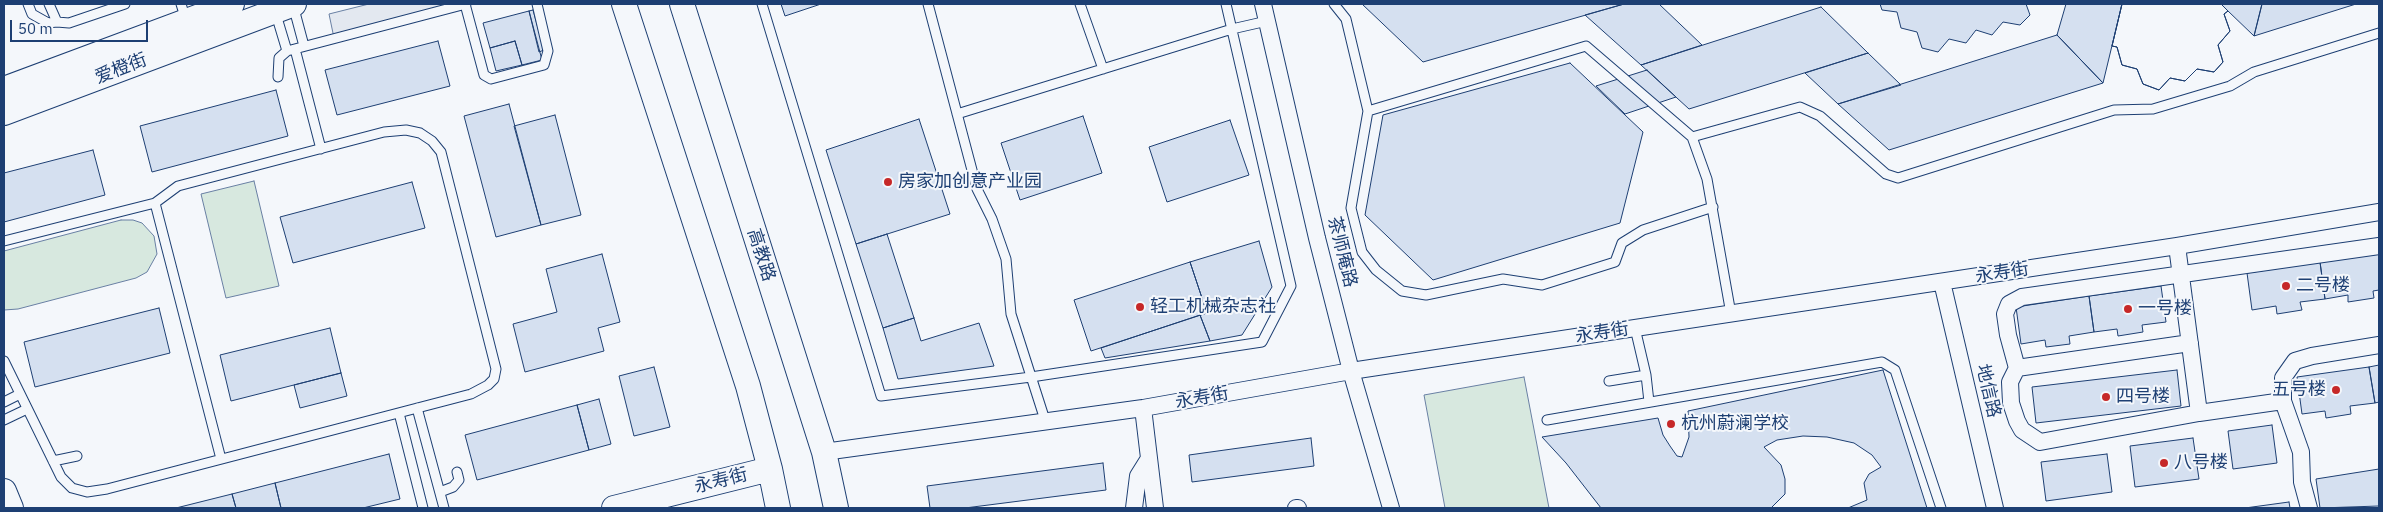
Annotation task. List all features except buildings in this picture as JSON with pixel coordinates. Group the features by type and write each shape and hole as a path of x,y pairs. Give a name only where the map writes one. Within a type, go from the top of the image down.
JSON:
{"main road":[{"name":"爱橙街","path":"4,89 184,12 232,4"},
{"path":"624,4 748,386 770,469 778,508"},
{"name":"高教路","path":"682,4 824,452 836,508"},
{"name":"爱橙街","path":"4,113 287,6"},
{"name":"永寿街","path":"614,508 770,469"},
{"path":"4,491 12,508"}],"street":[{"name":"茶师庵路","path":"1263,4 1315,228 1351,371 1391,508"},
{"name":"永寿街","path":"824,452 1045,420 1143,408 1351,371 2177,246 2379,212"},
{"path":"2177,246 2199,413"},
{"path":"2282,401 2199,413 2040,442 2022,430 2011,403 2010,382 2017,368 2005,314 2009,304 2022,297 2379,246"},
{"name":"地信路","path":"1942,282 1995,508"},
{"path":"2017,368 2190,342"},
{"path":"2309,508 2302,482 2301,452 2282,401 2283,378 2296,361 2312,356 2379,346"},
{"path":"1143,408 1155,508"},
{"path":"1134,508 1138,476 1148,460"}],"lane":[{"path":"28,4 32,14 48,23 69,23 125,4"},
{"path":"49,4 57,22"},
{"path":"278,77 279,58 295,48 466,4 484,75 492,79 544,65 548,51 537,4"},
{"path":"762,4 881,396 1031,377 1262,342 1291,286 1226,4"},
{"path":"928,4 977,189 992,219 1006,259 1011,314 1045,420"},
{"path":"1080,4 1103,69"},
{"path":"1334,4 1346,19 1368,111 1351,208 1362,252 1376,270 1402,291 1426,295 1503,279 1542,285 1615,262 1622,243 1643,230 1713,207"},
{"path":"287,6 295,48"},
{"path":"287,6 295,48 321,149"},
{"path":"957,114 1232,28 1267,21"},
{"path":"1692,137 1800,107 1820,116 1886,174 1898,178 2114,110 2153,109 2230,86 2254,72 2379,33"},
{"path":"1368,111 1586,46 1692,137 1707,179 1731,314"},
{"path":"4,241 155,203 178,186 384,132 406,130 420,133 432,141 441,152 496,369 494,379 480,390 107,489 87,492 72,488 61,478 4,361"},
{"path":"155,203 221,459"},
{"path":"1635,328 1646,375 1649,402"},
{"path":"1547,420 1882,362 1895,370 1940,508"},
{"path":"1609,381 1646,375"},
{"path":"4,402 20,394"},
{"path":"417,408 444,508"},
{"path":"4,420 27,409"},
{"path":"399,413 423,508"},
{"path":"53,461 77,456"},
{"path":"440,492 453,487 459,480 458,472"}],"shaded area":[{"path":"369,4 466,4 334,38 329,14"},
{"path":"254,181 279,286 226,298 201,194"},
{"path":"121,220 133,220 142,223 154,236 157,254 147,272 136,278 18,309 4,310 4,251"},
{"path":"1524,377 1549,508 1445,508 1424,395"}],"place":[{"name":"房家加创意产业园","path":"888,182"},
{"name":"二号楼","path":"2286,286"},
{"name":"轻工机械杂志社","path":"1140,307"},
{"name":"一号楼","path":"2128,309"},
{"name":"五号楼","path":"2336,390"},
{"name":"四号楼","path":"2106,397"},
{"name":"杭州蔚澜学校","path":"1671,424"},
{"name":"八号楼","path":"2164,463"}]}
